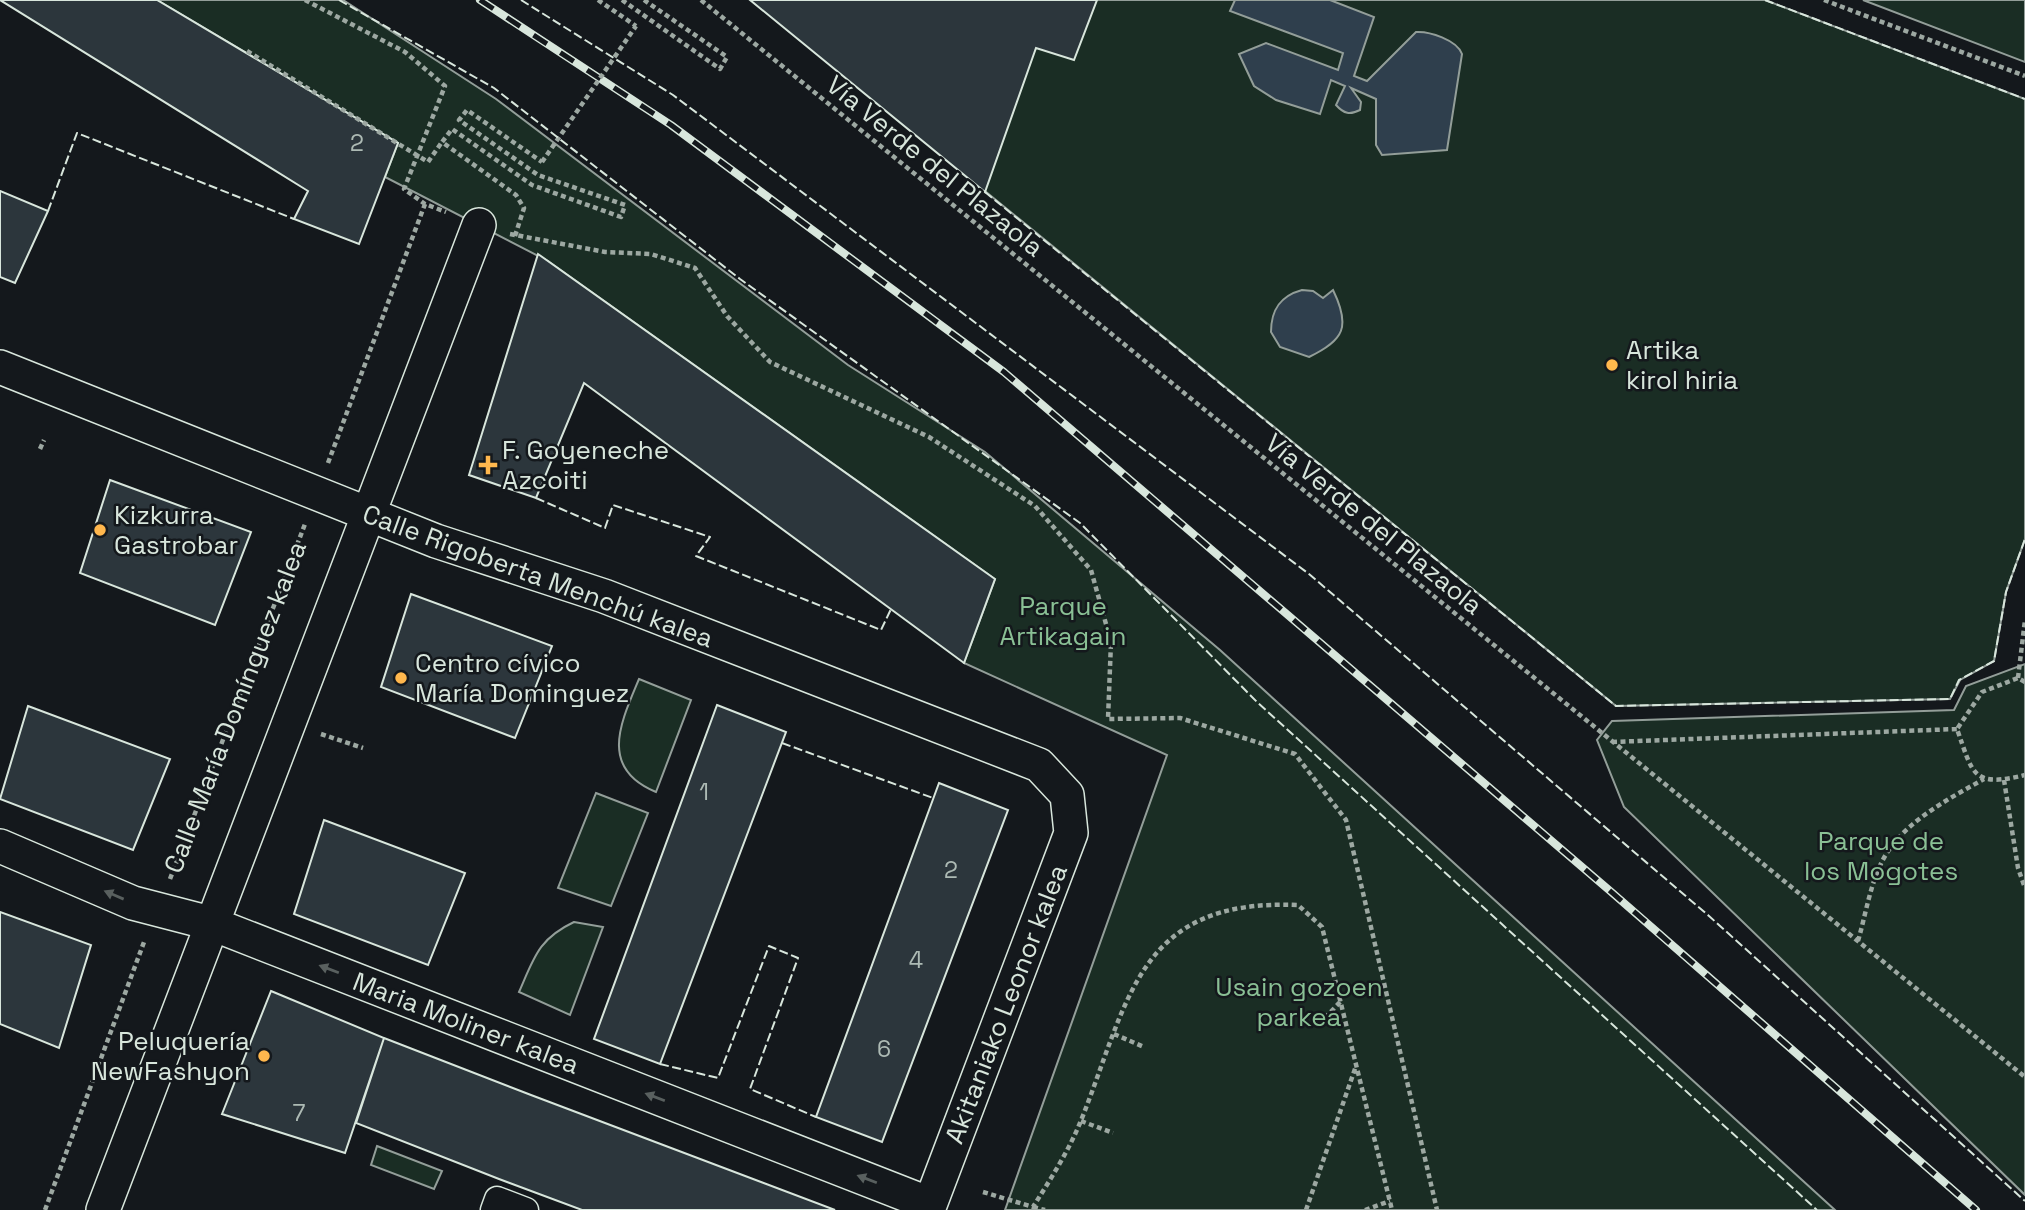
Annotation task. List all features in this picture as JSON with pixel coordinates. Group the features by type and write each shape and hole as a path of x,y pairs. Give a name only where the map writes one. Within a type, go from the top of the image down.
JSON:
{"street":[{"name":"Calle María Domínguez kalea","path":"103,1210 210,923 479,225"},
{"name":"Calle Rigoberta Menchú kalea","path":"0,367 316,496 436,541 604,596 1040,765 1067,795"},
{"name":"Akitaniako Leonor kalea","path":"929,1207 1071,833 1067,795"},
{"name":"Maria Moliner kalea","path":"0,846 157,911 210,923 929,1207"},
{"path":"493,1210 497,1199 526,1210"}],"path":[{"path":"305,0 405,52 446,86 416,153 404,189 425,204 515,236 605,252 651,254 695,268 727,316 770,362 929,437 1035,506 1091,570 1111,642 1108,719 1180,718 1295,754 1346,820 1437,1210"},
{"path":"247,51 428,162 452,129 532,185 621,217 625,205 538,175 459,120 467,110 542,162 636,26 598,0"},
{"path":"622,0 720,69 727,57 644,0"},
{"name":"Vía Verde del Plazaola","path":"701,0 2025,1077"},
{"path":"1824,0 2025,76"},
{"path":"442,142 516,194 524,208 515,236"},
{"name":"Calle María Domínguez kalea","path":"45,1210 425,204"},
{"path":"40,449 44,440"},
{"path":"2018,678 2025,620"},
{"path":"1957,729 1982,692 2018,678"},
{"path":"2018,678 2025,682"},
{"path":"288,722 363,748"},
{"path":"1612,742 1957,729"},
{"path":"1957,729 1972,770 1984,779"},
{"path":"1858,941 1879,867 1904,831 1984,779 2004,780 2025,775"},
{"path":"2004,780 2018,868 2025,888"},
{"path":"1033,1207 1081,1121 1135,981 1169,938 1213,914 1261,903 1298,905 1322,927 1392,1210"},
{"path":"1325,1018 1341,1002"},
{"path":"1114,1034 1144,1047"},
{"path":"1306,1210 1356,1065"},
{"path":"1081,1121 1113,1133"},
{"path":"983,1192 1045,1210"},
{"path":"1365,1210 1390,1201"}],"green space":[{"name":"Usain gozoen parkea","path":"157,0 343,0 496,99 848,365 985,452 1220,650 1835,1210 1005,1210 1167,755 964,663 995,579 548,261 385,177 398,143"},
{"name":"Artika kirol hiria","path":"751,0 1765,0 2025,99 2025,539 2006,592 1994,661 1960,680 1950,699 1616,706"},
{"path":"1863,0 2025,0 2025,62"},
{"name":"Parque de los Mogotes","path":"2025,664 2025,1195 1624,807 1597,740 1612,721 1954,710 1966,686"},
{"path":"639,679 691,700 656,792 638,782 626,770 620,757 621,727"},
{"path":"596,793 648,813 611,906 558,888"},
{"path":"574,922 603,927 570,1015 519,992 534,959 545,943 552,935"},
{"path":"377,1146 442,1171 434,1189 371,1165"}],"water":[{"path":"1235,0 1330,0 1374,17 1354,76 1367,81 1416,32 1435,35 1455,45 1462,54 1447,150 1382,155 1376,145 1376,99 1351,88 1361,102 1360,110 1344,112 1336,105 1345,86 1331,80 1320,114 1276,100 1254,86 1239,54 1266,43 1338,70 1343,53 1230,11"},
{"path":"1302,290 1313,291 1323,298 1333,290 1343,323 1337,338 1330,345 1309,357 1280,347 1271,332 1278,305 1288,296"}],"building":[{"path":"0,0 157,0 398,143 359,244 294,219 308,191"},
{"path":"750,0 1097,0 1074,60 1036,48 985,192"},
{"path":"0,191 48,211 15,283 0,277"},
{"path":"538,254 995,579 964,663 584,383 536,498 469,475"},
{"path":"110,480 251,532 215,625 80,573"},
{"path":"411,594 552,646 515,738 381,687"},
{"path":"717,705 786,732 660,1064 594,1039"},
{"path":"28,706 170,759 133,850 0,799"},
{"path":"939,783 1008,810 882,1142 816,1117"},
{"path":"324,820 465,873 428,965 294,914"},
{"path":"0,912 91,945 59,1048 0,1024"},
{"path":"271,991 384,1038 345,1153 222,1114"},
{"path":"384,1038 835,1210 582,1210 499,1179 356,1123"}],"railway":[{"path":"480,0 671,125 1004,372 1609,890 1976,1210"}],"fence":[{"path":"339,0 494,88 740,279 1080,523 1257,702 1817,1210"},
{"path":"521,0 673,95 1309,574 1709,916 2025,1201"},
{"path":"1765,0 2025,99"},
{"path":"48,211 77,133 294,219"},
{"path":"985,192 1616,706 1950,699 1959,680 1994,661 2006,592 2025,539"},
{"path":"536,498 605,528 613,505 710,537 696,556 881,630 891,609"},
{"path":"782,743 933,798"},
{"path":"660,1064 718,1078 769,946 798,958 750,1089 816,1117"}],"place":[{"name":"Artika kirol hiria","path":"1612,365"},
{"name":"F. Goyeneche Azcoiti","path":"488,465"},
{"name":"Kizkurra Gastrobar","path":"100,530"},
{"name":"Centro cívico María Dominguez","path":"401,678"},
{"name":"Peluquería NewFashyon","path":"264,1056"}],"park label":[{"name":"Parque Artikagain","path":"1063,621"}]}
